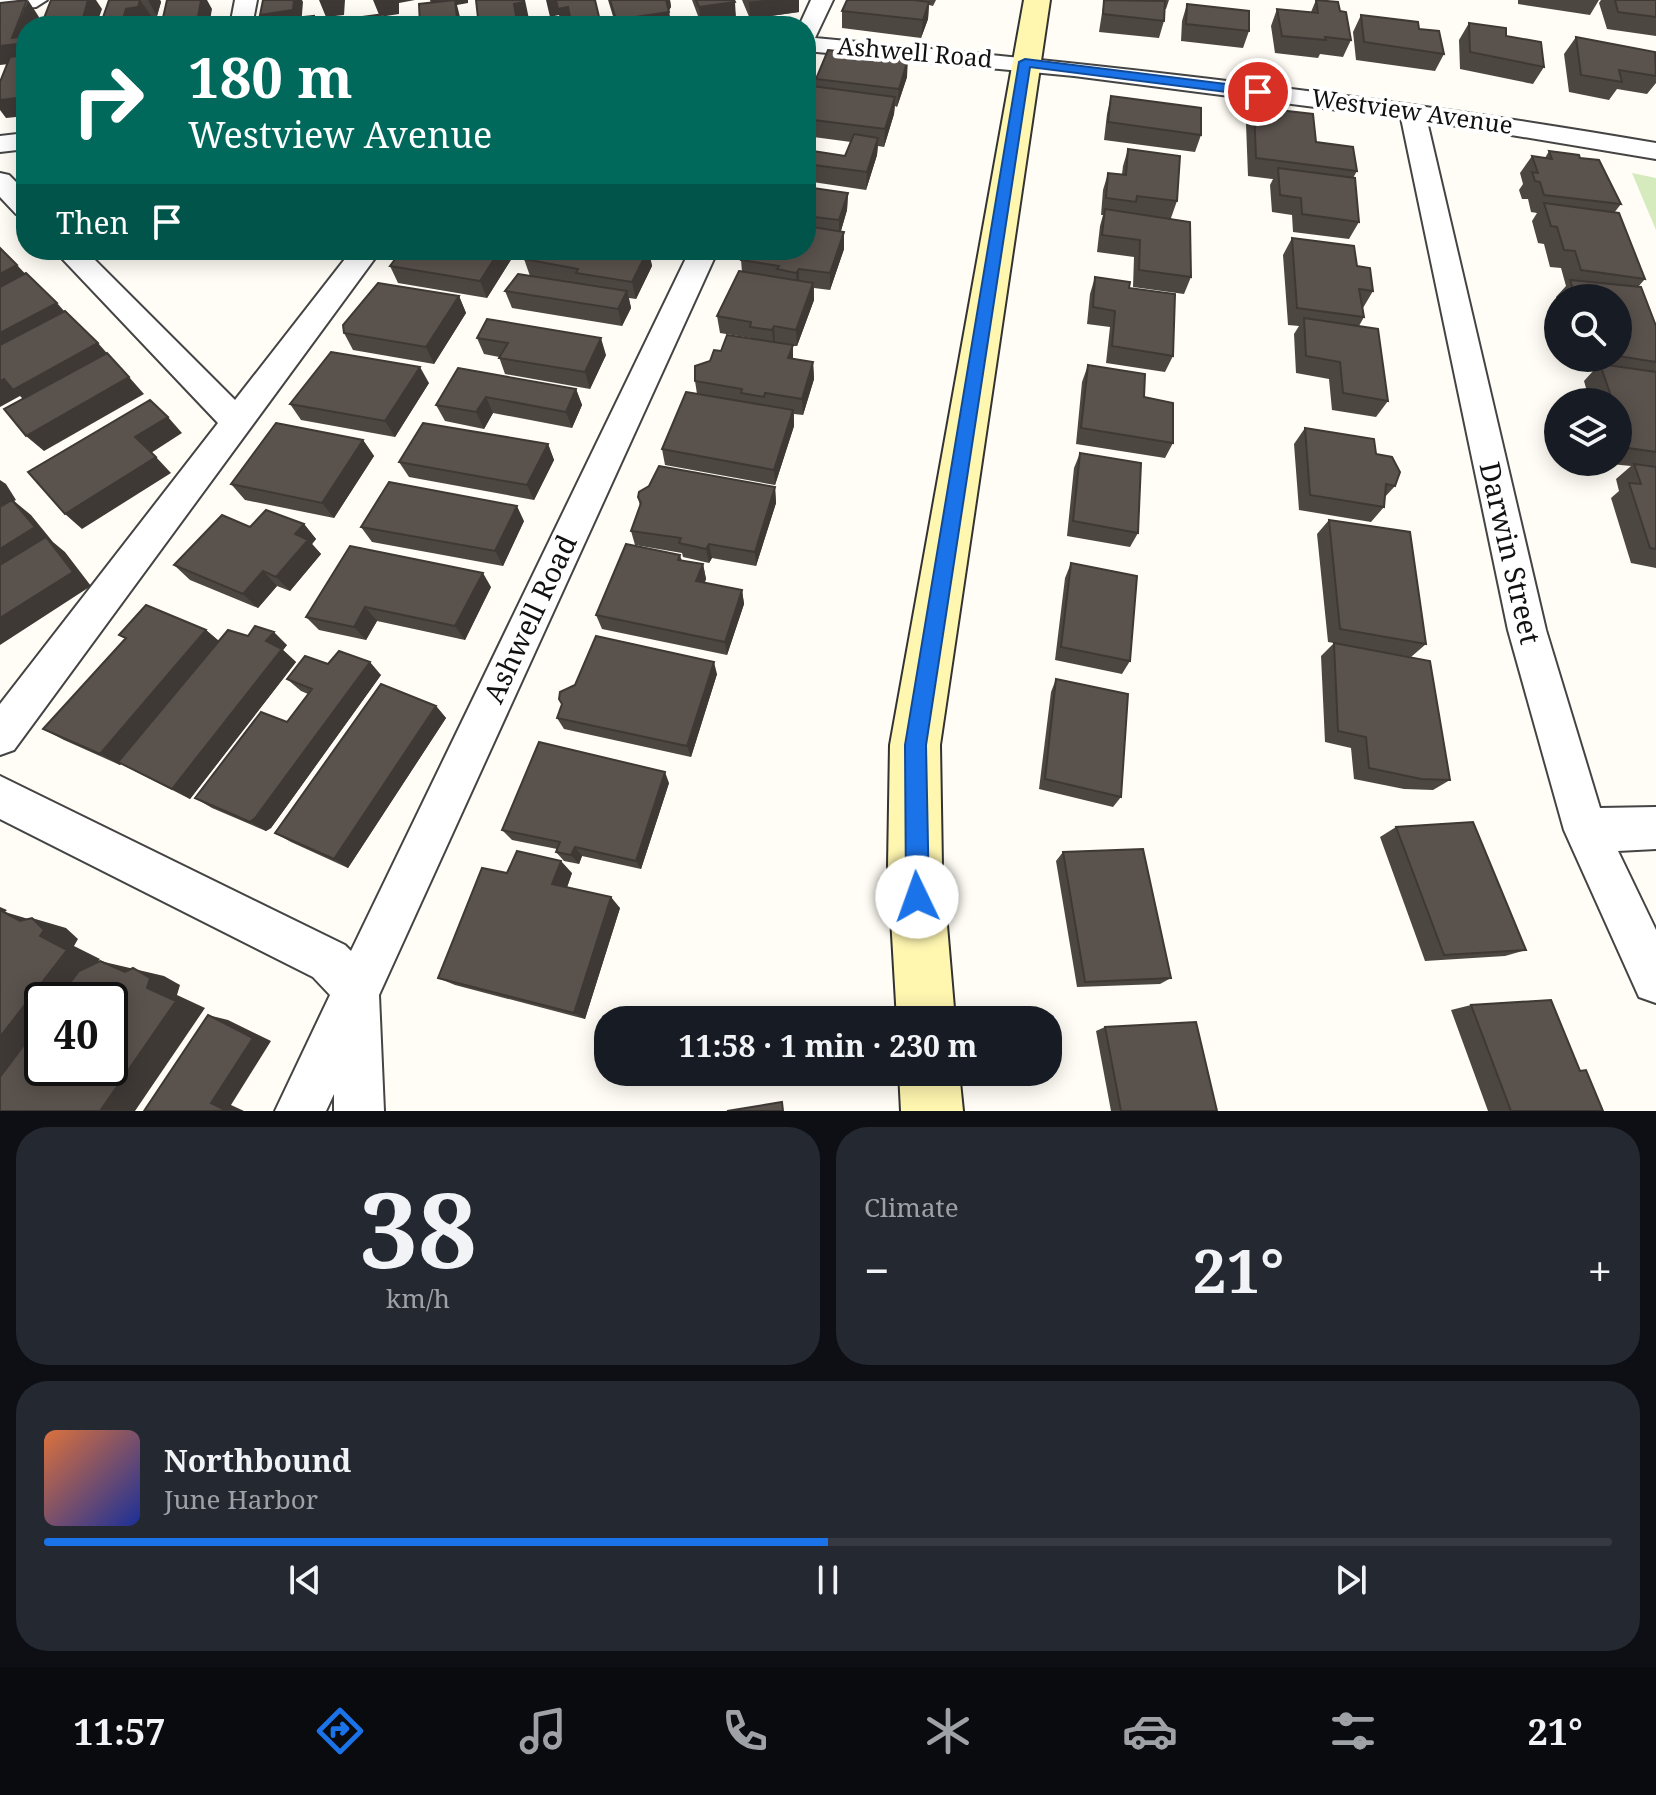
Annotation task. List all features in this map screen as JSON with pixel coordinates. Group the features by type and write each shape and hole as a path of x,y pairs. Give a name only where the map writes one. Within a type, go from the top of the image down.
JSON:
{"street":[{"path":"0,4 36,0"},
{"name":"Ashwell Road","path":"925,1006 915,866 915,745 1037,0"},
{"name":"Ashwell Road","path":"816,45 1025,62"},
{"name":"Westview Avenue","path":"1025,62 1486,121 1656,151"},
{"name":"Darwin Street","path":"1412,111 1527,630 1585,830 1656,980"},
{"path":"0,181 16,198"},
{"path":"78,260 237,422"},
{"path":"0,736 359,260"},
{"name":"Ashwell Road","path":"300,1111 355,988 699,260"},
{"path":"0,797 329,961 355,988 359,1111"},
{"path":"1585,830 1656,828"},
{"path":"930,1086 932,1111"}],"green space":[{"path":"1632,173 1656,178 1656,230"}],"building":[{"path":"27,0 21,16 16,16 12,38 16,37 16,44 0,46 0,3"},
{"path":"51,0 88,0 84,16 45,16"},
{"path":"109,0 140,0 138,7 126,9 124,16 103,16"},
{"path":"167,0 201,0 198,16 163,16"},
{"path":"263,0 294,0 293,10 260,15"},
{"path":"455,0 457,16 420,16 419,4"},
{"path":"476,0 524,0 514,4 516,16 478,16"},
{"path":"556,0 595,0 599,16 570,16 568,7 558,9"},
{"path":"610,0 666,0 669,12 642,16 615,16"},
{"path":"696,0 734,0 735,2 699,7"},
{"path":"847,0 929,2 923,20 842,11"},
{"path":"1104,0 1165,1 1164,21 1103,14"},
{"path":"1316,0 1338,2 1340,11 1346,12 1351,40 1282,36 1277,9 1318,13"},
{"path":"1615,0 1656,0 1656,17 1618,12"},
{"path":"1187,4 1249,11 1249,31 1186,24"},
{"path":"1361,15 1418,22 1419,29 1439,31 1444,54 1364,42"},
{"path":"1469,23 1506,28 1506,36 1541,42 1544,67 1470,52"},
{"path":"1576,37 1655,52 1656,76 1619,70 1622,82 1581,75"},
{"path":"828,50 908,59 899,89 816,79"},
{"path":"16,56 16,98 0,100 0,82 10,57"},
{"path":"816,87 895,97 885,129 816,120"},
{"path":"1111,96 1201,108 1201,135 1108,122"},
{"path":"1254,107 1313,114 1316,142 1353,147 1357,171 1256,158"},
{"path":"854,134 878,138 867,172 816,165 816,152 845,156"},
{"path":"1128,149 1180,156 1177,201 1137,196 1136,202 1106,198 1108,173 1126,175"},
{"path":"1549,151 1599,160 1621,204 1544,195 1540,182 1535,181 1532,172 1538,173 1532,156 1552,159"},
{"path":"1278,168 1355,178 1359,222 1302,214 1301,198 1280,195"},
{"path":"816,188 848,193 839,220 816,217"},
{"path":"1544,203 1619,213 1645,279 1581,270 1575,251 1564,250 1557,227 1551,226"},
{"path":"1105,209 1190,222 1191,277 1139,270 1140,240 1102,235"},
{"path":"816,228 844,232 830,273 799,269 796,273 777,269 779,266 741,260 816,260"},
{"path":"1292,238 1354,246 1357,266 1370,268 1373,291 1359,289 1364,317 1297,308"},
{"path":"0,248 17,265 0,274"},
{"path":"394,260 494,260 480,281 390,266"},
{"path":"529,260 643,260 632,282 576,273 578,269"},
{"path":"739,271 813,283 796,330 774,326 772,330 750,327 751,322 717,316"},
{"path":"26,273 57,303 0,333 0,287"},
{"path":"518,274 627,291 618,309 505,291"},
{"path":"1095,277 1130,282 1129,288 1175,294 1173,356 1112,346 1115,311 1093,307"},
{"path":"1570,280 1611,284 1571,284"},
{"path":"378,283 459,296 426,347 344,333 343,325"},
{"path":"1632,286 1641,287 1656,326 1656,362 1632,358"},
{"path":"65,311 98,343 13,390 4,379 0,381 0,345"},
{"path":"1304,318 1378,329 1388,401 1343,393 1340,362 1306,356"},
{"path":"487,319 601,338 585,372 499,358 508,343 477,338"},
{"path":"727,335 793,345 788,358 813,362 802,399 765,393 764,397 741,393 742,389 695,381 695,366 710,361 714,350 721,351"},
{"path":"331,352 420,367 385,421 290,404"},
{"path":"107,353 129,377 26,436 4,409"},
{"path":"1088,365 1145,374 1144,397 1173,403 1173,443 1081,428"},
{"path":"458,368 576,389 566,412 486,397 476,412 436,405"},
{"path":"1632,369 1656,372 1656,452 1632,449 1632,388 1608,388 1603,372 1632,372"},
{"path":"686,392 793,410 774,470 662,449"},
{"path":"150,400 168,417 135,437 156,457 65,514 28,472"},
{"path":"276,423 363,440 322,503 231,484"},
{"path":"423,423 548,444 527,485 399,462"},
{"path":"1305,428 1374,439 1376,454 1392,457 1400,472 1395,486 1386,484 1384,507 1310,495"},
{"path":"1080,453 1141,463 1138,533 1073,521"},
{"path":"1634,464 1656,467 1656,549 1650,548 1629,483 1641,484"},
{"path":"659,466 775,487 755,552 709,544 706,549 679,543 681,538 631,531 641,503 639,492 649,486"},
{"path":"389,482 517,506 495,551 361,527"},
{"path":"12,500 35,527 0,549 0,507"},
{"path":"266,510 304,524 295,534 308,540 276,577 263,571 243,594 174,565 222,515 250,527"},
{"path":"1329,520 1410,532 1426,644 1340,629"},
{"path":"46,537 73,572 0,618 0,565"},
{"path":"626,544 680,555 678,560 703,564 696,581 742,590 725,642 596,615"},
{"path":"350,546 483,573 455,626 365,607 354,627 306,617"},
{"path":"1071,563 1137,576 1130,661 1061,647"},
{"path":"146,605 206,630 100,754 43,729 126,638 119,635"},
{"path":"255,626 274,632 266,641 282,649 172,789 118,762 228,630 248,636"},
{"path":"596,636 714,662 687,746 557,718 562,704 560,692 575,685"},
{"path":"1334,643 1430,661 1450,780 1421,779 1369,768 1366,737 1338,731"},
{"path":"339,651 370,662 255,818 250,822 195,798 261,712 287,722 312,689 287,679 305,656 328,664"},
{"path":"1056,679 1128,694 1121,797 1045,779"},
{"path":"381,684 436,706 334,859 275,833"},
{"path":"539,742 665,772 636,861 575,847 571,855 556,852 560,842 502,830"},
{"path":"1473,822 1526,950 1444,955 1396,827"},
{"path":"1143,849 1171,978 1085,982 1063,852"},
{"path":"517,851 561,861 552,884 611,897 574,1013 438,978 482,868 507,873"},
{"path":"0,910 20,921 32,918 44,930 40,936 67,950 42,982 24,982 24,1006 0,1037"},
{"path":"100,961 125,972 133,968 150,978 147,988 176,1001 128,1070 128,982 71,982 79,971"},
{"path":"1551,1000 1580,1071 1586,1070 1603,1111 1511,1111 1471,1005"},
{"path":"208,1015 253,1038 211,1103 227,1111 144,1111"},
{"path":"1196,1022 1217,1111 1121,1111 1105,1027"},
{"path":"24,1045 24,1086 117,1086 100,1111 0,1111 0,1077"},
{"path":"782,1102 783,1111 727,1111"}],"route":[{"path":"917,897 915,745 1025,62 1258,92"}]}
